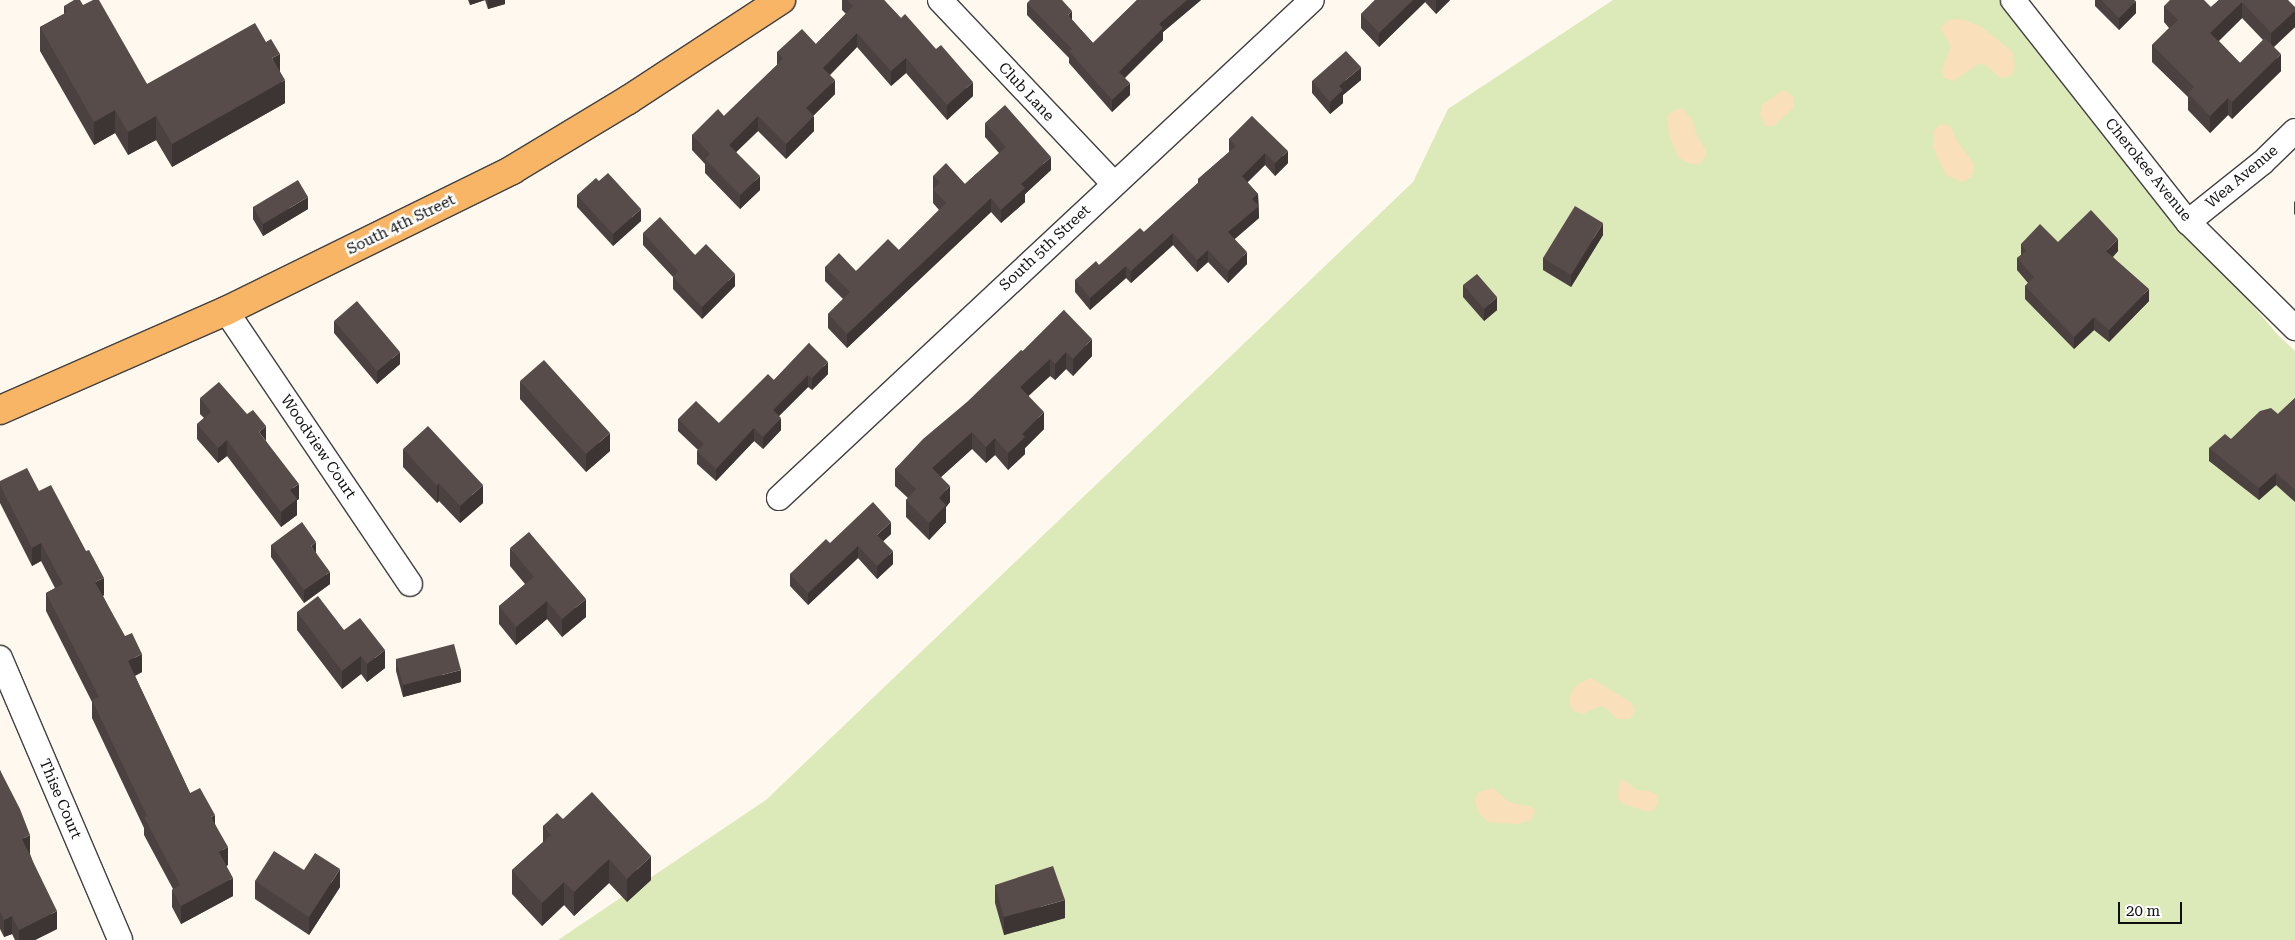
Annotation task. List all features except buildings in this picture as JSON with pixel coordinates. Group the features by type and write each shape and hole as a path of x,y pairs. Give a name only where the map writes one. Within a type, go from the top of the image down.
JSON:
{"main road":[{"name":"South 4th Street","path":"0,410 226,311 512,170 628,100 781,0"}],"street":[{"name":"Club Lane","path":"940,0 1113,183"},
{"name":"South 5th Street","path":"780,498 1113,183 1312,0"},
{"name":"Cherokee Avenue","path":"2012,0 2188,222 2295,328"},
{"name":"Wea Avenue","path":"2188,222 2262,163 2295,131"},
{"name":"Woodview Court","path":"226,311 410,584"},
{"name":"Thise Court","path":"0,658 120,940"}],"green space":[{"path":"1613,0 2005,0 2137,167 2277,334 2295,351 2295,940 558,940 766,800 1413,182 1448,109"}],"sand":[{"path":"1954,19 1964,20 1980,26 2009,49 2013,54 2015,67 2011,76 2000,78 1986,65 1979,64 1953,81 1944,78 1942,70 1951,46 1941,29 1946,21"},
{"path":"1785,91 1793,96 1794,107 1774,126 1766,126 1760,114 1762,105 1780,92"},
{"path":"1679,108 1683,109 1693,121 1696,134 1706,151 1706,156 1699,165 1685,162 1678,156 1670,138 1667,119 1669,114"},
{"path":"1946,124 1950,126 1956,139 1974,164 1971,178 1962,182 1946,175 1933,147 1934,131 1939,125"},
{"path":"1591,678 1632,703 1635,711 1630,719 1617,719 1605,707 1597,707 1584,714 1573,711 1569,703 1571,692 1579,683"},
{"path":"1623,779 1637,790 1649,791 1657,795 1658,803 1654,810 1649,812 1624,804 1618,799 1619,784"},
{"path":"1493,788 1509,802 1532,807 1535,810 1531,820 1518,824 1488,822 1478,812 1475,800 1478,792"}]}
